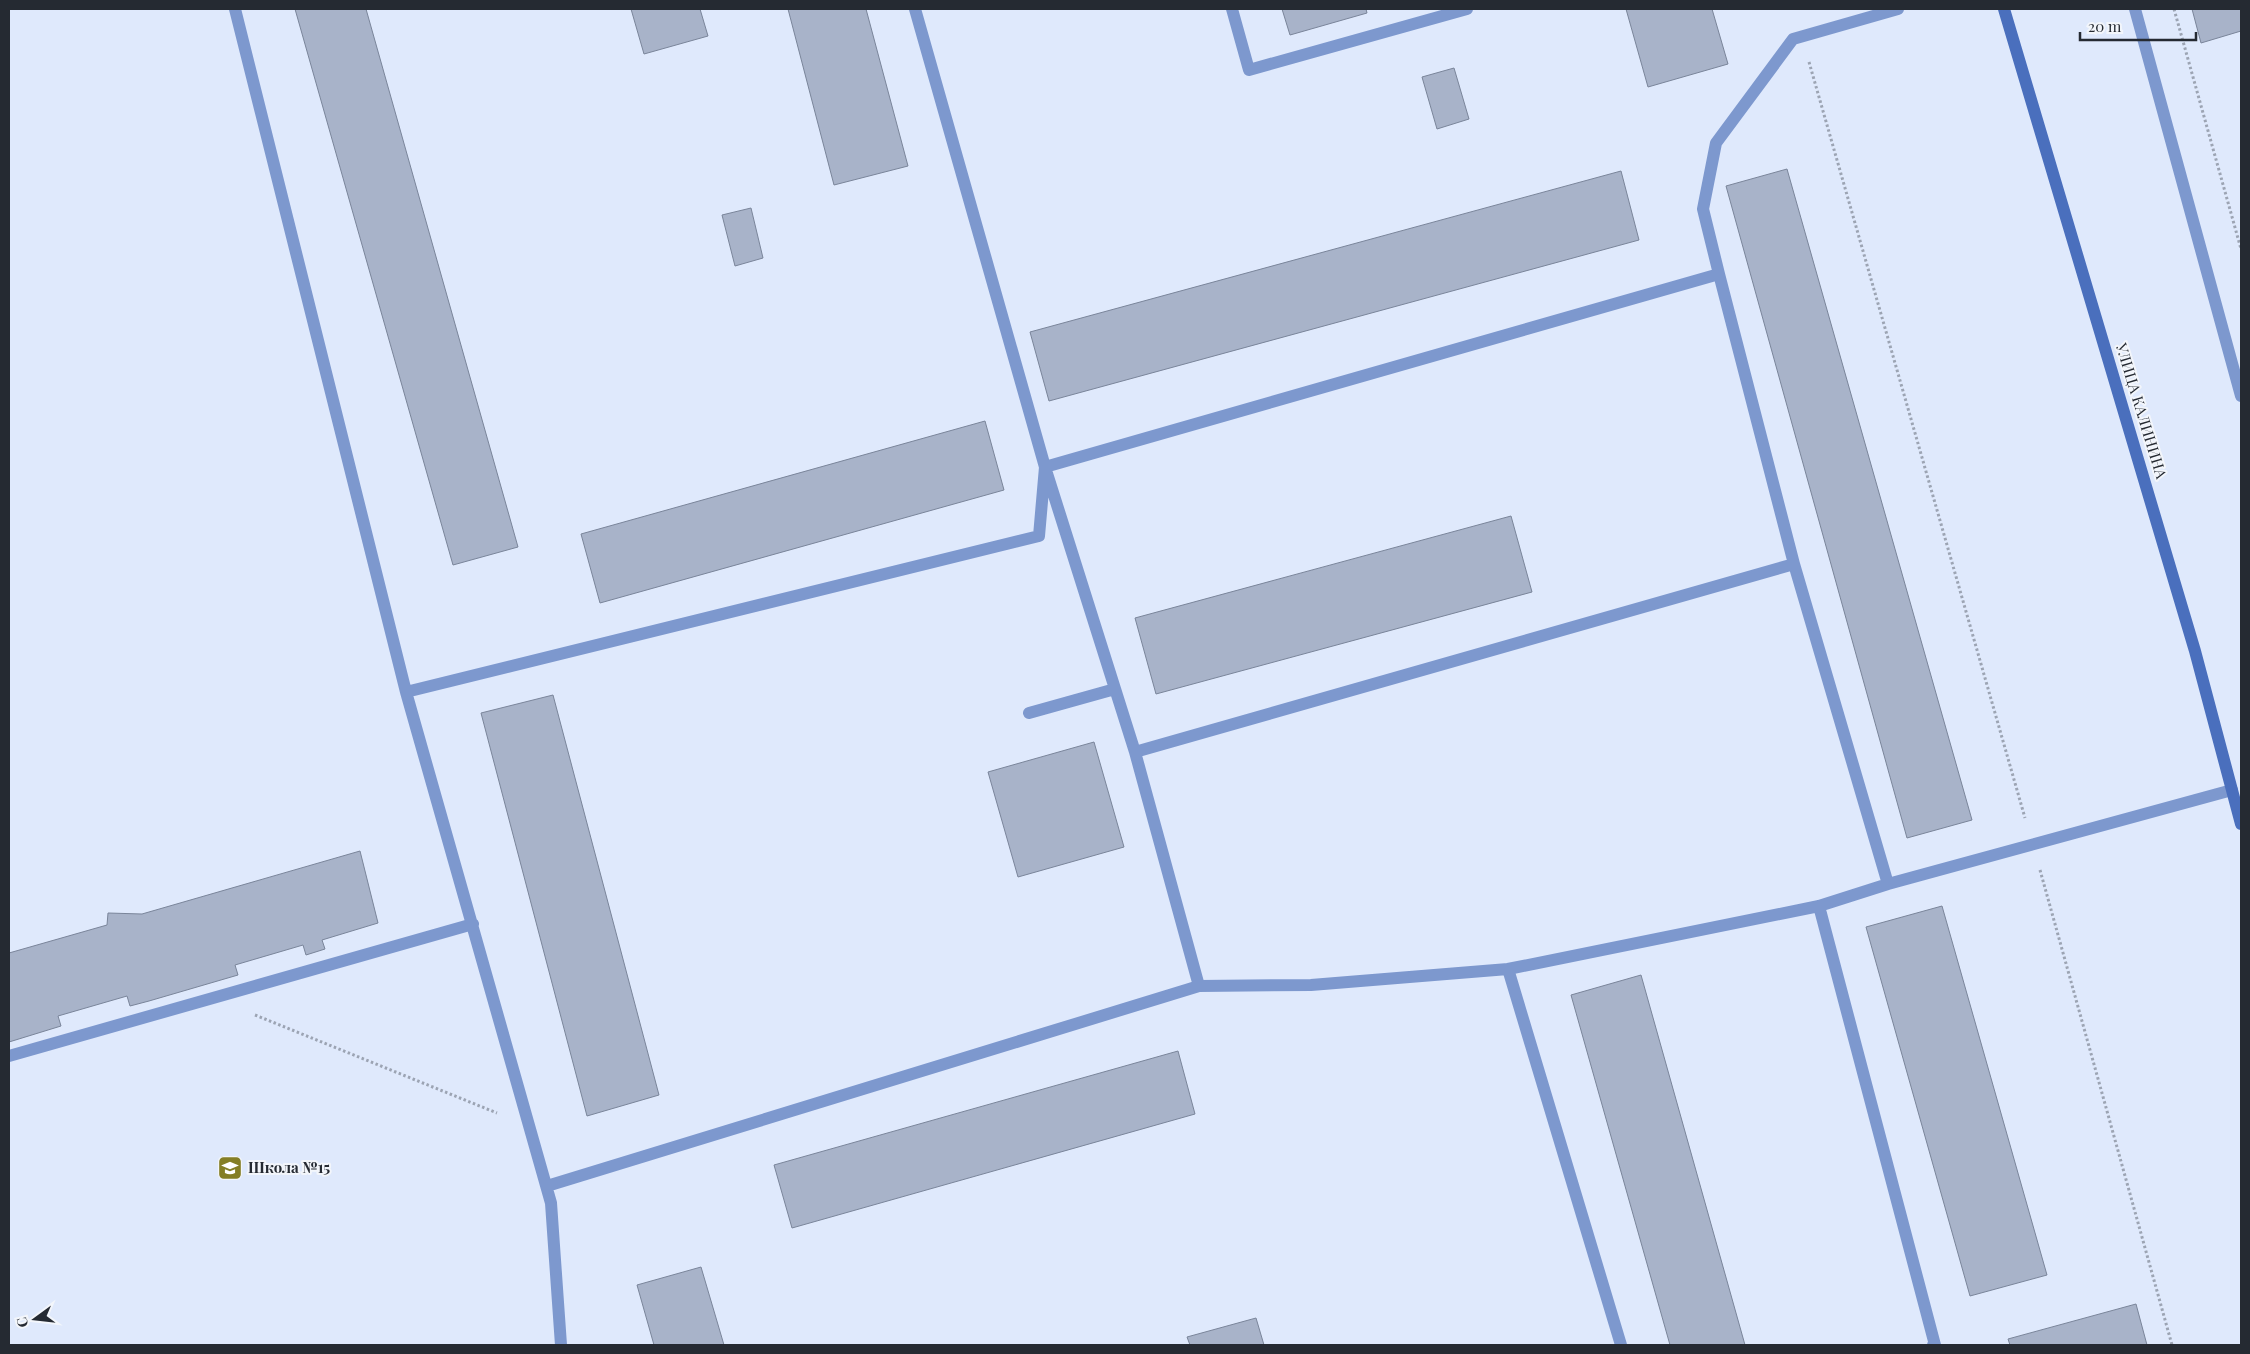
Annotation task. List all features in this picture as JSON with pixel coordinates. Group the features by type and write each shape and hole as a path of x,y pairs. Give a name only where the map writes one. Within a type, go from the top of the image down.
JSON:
{"street":[{"name":"УЛИЦА КАЛИНИНА","path":"2004,9 2195,652 2241,824"}],"lane":[{"path":"235,9 406,692 547,1186 551,1203 561,1345"},
{"path":"915,9 1044,467 1135,752 1199,986"},
{"path":"1232,9 1248,70 1467,9"},
{"path":"1888,884 1794,564 1703,209 1716,143 1793,38 1898,9"},
{"path":"2135,9 2238,374 2241,396"},
{"path":"1044,467 1719,274"},
{"path":"406,692 1040,536 1044,467"},
{"path":"1135,752 1794,564"},
{"path":"1029,713 1115,689"},
{"path":"547,1186 1199,986 1311,985 1508,969 1819,906 1888,884 2232,790"},
{"path":"1819,906 1933,1345"},
{"path":"9,1056 473,924"},
{"path":"1508,969 1620,1345"}],"path":[{"path":"2174,9 2241,249"},
{"path":"1801,36 2033,845 2172,1345"},
{"path":"212,998 530,1126"}],"building":[{"path":"295,9 366,9 518,547 453,565"},
{"path":"631,9 700,9 708,36 644,54"},
{"path":"788,9 866,9 908,166 834,185"},
{"path":"1282,9 1366,9 1367,13 1290,35"},
{"path":"1626,9 1712,9 1728,64 1648,87"},
{"path":"2192,9 2241,9 2241,31 2201,43"},
{"path":"1454,68 1469,119 1437,129 1422,77"},
{"path":"1787,169 1972,820 1907,838 1726,186"},
{"path":"1621,171 1639,240 1049,401 1030,332"},
{"path":"751,208 763,258 735,266 722,215"},
{"path":"985,421 1004,490 600,603 581,534"},
{"path":"1511,516 1532,592 1156,694 1135,618"},
{"path":"553,695 659,1095 587,1116 481,713"},
{"path":"1094,742 1124,847 1018,877 988,772"},
{"path":"360,851 378,923 322,940 325,949 306,955 303,945 235,965 238,975 149,1001 130,1006 127,996 58,1016 61,1026 9,1042 9,953 107,925 108,913 142,914"},
{"path":"1942,906 2047,1275 1970,1296 1866,927"},
{"path":"1641,975 1745,1345 1670,1345 1571,995"},
{"path":"1178,1051 1195,1114 792,1228 774,1165"},
{"path":"701,1267 724,1345 654,1345 637,1285"},
{"path":"2136,1304 2147,1345 2010,1345 2008,1339"},
{"path":"1256,1318 1264,1345 1190,1345 1187,1337"}],"place":[{"name":"Школа №15","path":"230,1168"}]}
